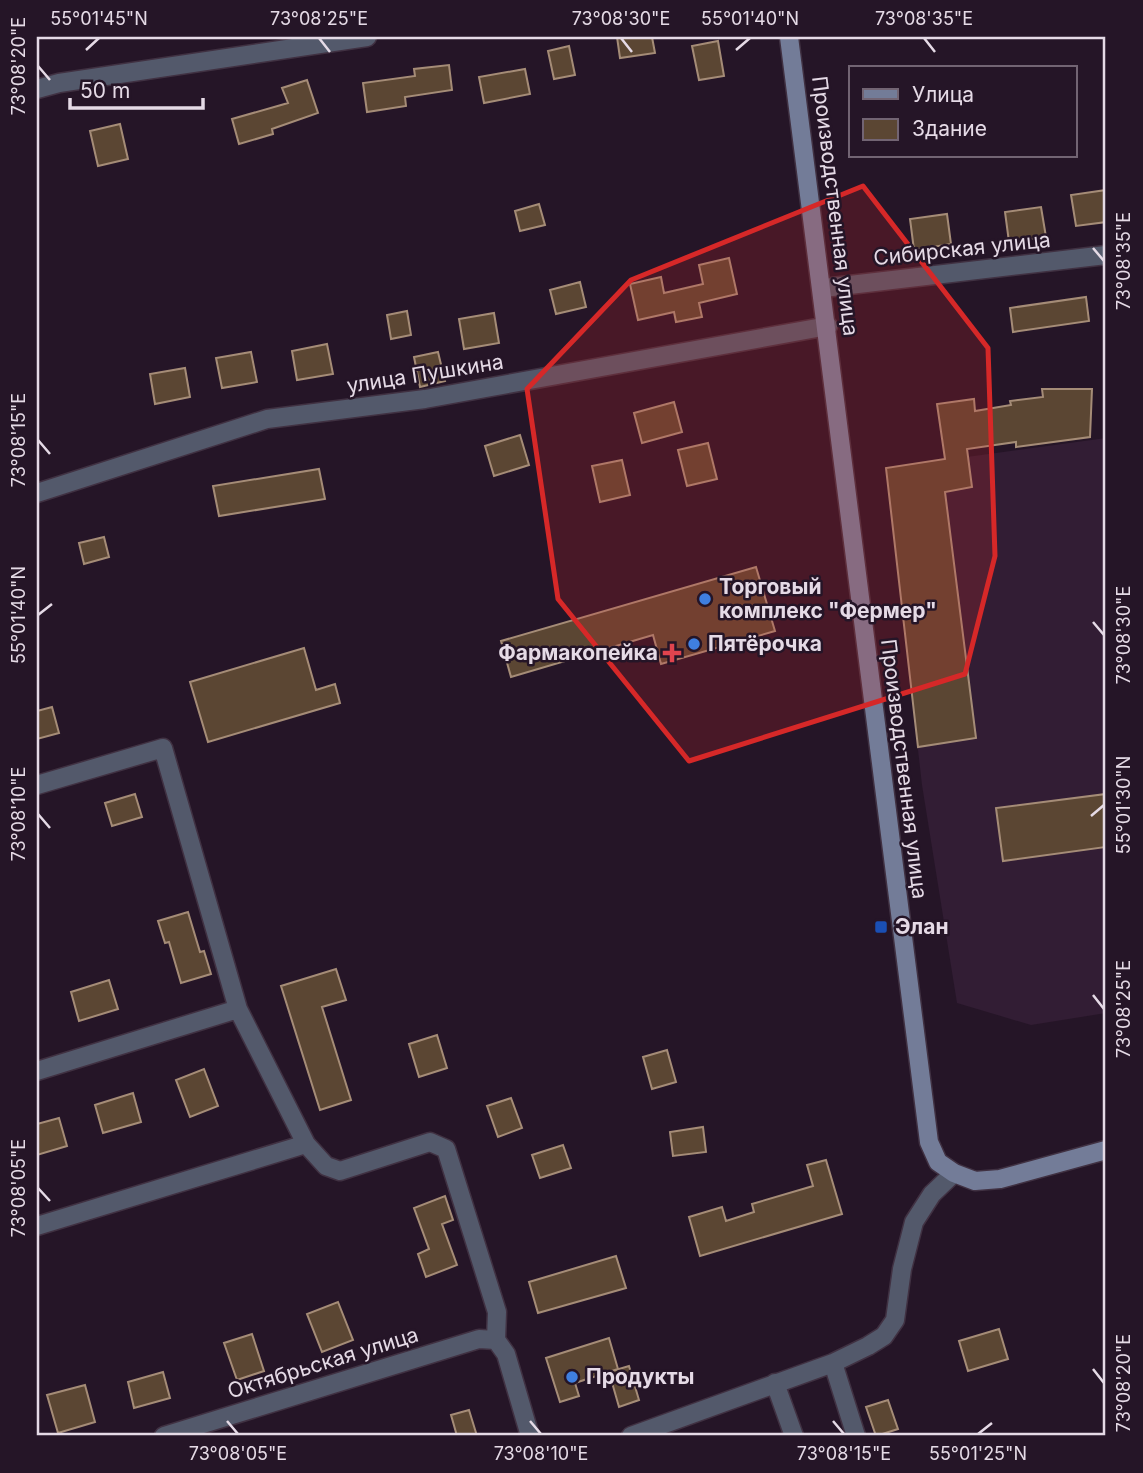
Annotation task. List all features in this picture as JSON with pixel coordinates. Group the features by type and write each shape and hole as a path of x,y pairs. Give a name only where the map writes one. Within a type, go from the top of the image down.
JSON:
{"street":[{"path":"37,89 59,83 367,37"},
{"name":"Производственная улица","path":"789,37 824,288 883,792 929,1142 938,1162 954,1173"},
{"name":"Сибирская улица","path":"824,288 1106,256"},
{"name":"улица Пушкина","path":"37,493 267,419 425,399 828,326"},
{"path":"37,785 163,748 238,1009 306,1144 326,1166 340,1171 430,1142 446,1149 496,1311 496,1339 506,1354 530,1436"},
{"path":"37,1071 238,1009"},
{"path":"37,1226 306,1144"},
{"path":"631,1436 833,1363 884,1336 895,1320 902,1269 914,1222 932,1195 954,1173 975,1181 1000,1180 1106,1150"},
{"name":"Октябрьская улица","path":"164,1436 214,1428 479,1339 496,1339"},
{"path":"833,1363 856,1436"},
{"path":"775,1383 794,1436"}],"highlighted area":[{"path":"863,186 988,348 995,556 965,674 689,761 558,599 527,389 631,280"}],"shaded area":[{"path":"1106,438 1106,1013 1031,1025 957,1003 922,785 886,468"}],"building":[{"path":"617,37 652,37 655,53 620,58"},
{"path":"718,41 724,76 699,80 692,46"},
{"path":"569,46 575,75 554,79 548,51"},
{"path":"449,65 452,90 405,97 406,106 367,112 363,83 415,76 414,69"},
{"path":"525,69 530,94 484,103 479,77"},
{"path":"307,80 318,113 272,129 273,134 239,144 232,119 288,103 282,88"},
{"path":"120,124 128,159 98,166 90,131"},
{"path":"1106,190 1106,222 1076,226 1071,195"},
{"path":"539,204 545,225 520,231 515,211"},
{"path":"1041,207 1046,237 1009,242 1005,212"},
{"path":"947,214 951,244 914,250 910,219"},
{"path":"729,258 737,294 699,303 702,317 676,322 674,312 638,320 630,284 661,277 664,293 703,284 699,265"},
{"path":"580,282 586,307 556,314 550,290"},
{"path":"1086,297 1089,321 1013,332 1010,308"},
{"path":"407,311 411,335 391,339 387,315"},
{"path":"494,313 499,343 464,349 459,319"},
{"path":"327,344 333,374 297,380 292,351"},
{"path":"251,352 257,382 222,388 216,358"},
{"path":"438,352 445,381 420,387 414,357"},
{"path":"185,368 190,397 155,404 150,374"},
{"path":"1042,389 1092,389 1090,437 1016,447 1016,442 967,449 972,487 945,492 976,738 918,747 886,468 945,459 937,404 974,399 975,411 1011,405 1010,401 1043,397"},
{"path":"674,402 682,432 642,443 634,413"},
{"path":"520,435 529,465 494,476 485,446"},
{"path":"708,443 717,479 687,486 678,450"},
{"path":"622,460 630,495 600,502 592,466"},
{"path":"319,469 325,499 219,516 213,486"},
{"path":"104,537 109,557 84,564 79,543"},
{"name":"Торговый комплекс \"Фермер\"","path":"756,567 775,631 661,664 653,635 511,677 501,641"},
{"path":"304,648 316,690 335,684 340,703 208,742 190,682"},
{"path":"52,707 59,733 37,739 37,711"},
{"path":"135,794 142,817 112,826 105,803"},
{"path":"1106,794 1106,847 1003,861 996,808"},
{"path":"188,912 200,952 204,951 211,974 181,983 169,942 165,943 158,921"},
{"path":"336,969 346,1000 322,1007 351,1100 320,1110 281,986"},
{"path":"109,980 118,1009 79,1021 71,992"},
{"path":"437,1035 447,1068 419,1077 409,1044"},
{"path":"667,1050 676,1082 652,1089 643,1057"},
{"path":"204,1069 218,1106 190,1117 176,1080"},
{"path":"133,1093 141,1122 103,1133 95,1105"},
{"path":"511,1098 522,1128 498,1137 487,1106"},
{"path":"59,1118 67,1146 37,1155 37,1124"},
{"path":"703,1127 706,1152 673,1156 670,1132"},
{"path":"563,1145 571,1168 540,1178 532,1155"},
{"path":"826,1160 842,1214 700,1256 689,1217 722,1207 726,1221 754,1212 752,1204 813,1186 807,1165"},
{"path":"445,1196 453,1220 442,1224 457,1265 426,1277 418,1254 429,1249 414,1208"},
{"path":"616,1256 626,1288 538,1313 529,1282"},
{"path":"338,1302 353,1340 322,1352 307,1314"},
{"path":"999,1329 1008,1359 968,1371 959,1341"},
{"path":"252,1334 264,1371 237,1380 224,1343"},
{"name":"Продукты","path":"609,1338 618,1369 575,1383 579,1396 560,1402 546,1358"},
{"path":"629,1366 639,1400 619,1407 609,1372"},
{"path":"163,1372 170,1398 134,1408 128,1382"},
{"path":"85,1385 95,1422 58,1433 47,1395"},
{"path":"888,1400 898,1429 876,1436 866,1407"},
{"path":"469,1410 477,1436 457,1436 451,1415"}],"place":[{"name":"Торговый комплекс \"Фермер\"","path":"705,599"},
{"name":"Пятёрочка","path":"694,644"},
{"name":"Фармакопейка","path":"672,653"},
{"name":"Элан","path":"881,927"},
{"name":"Продукты","path":"572,1377"}]}
